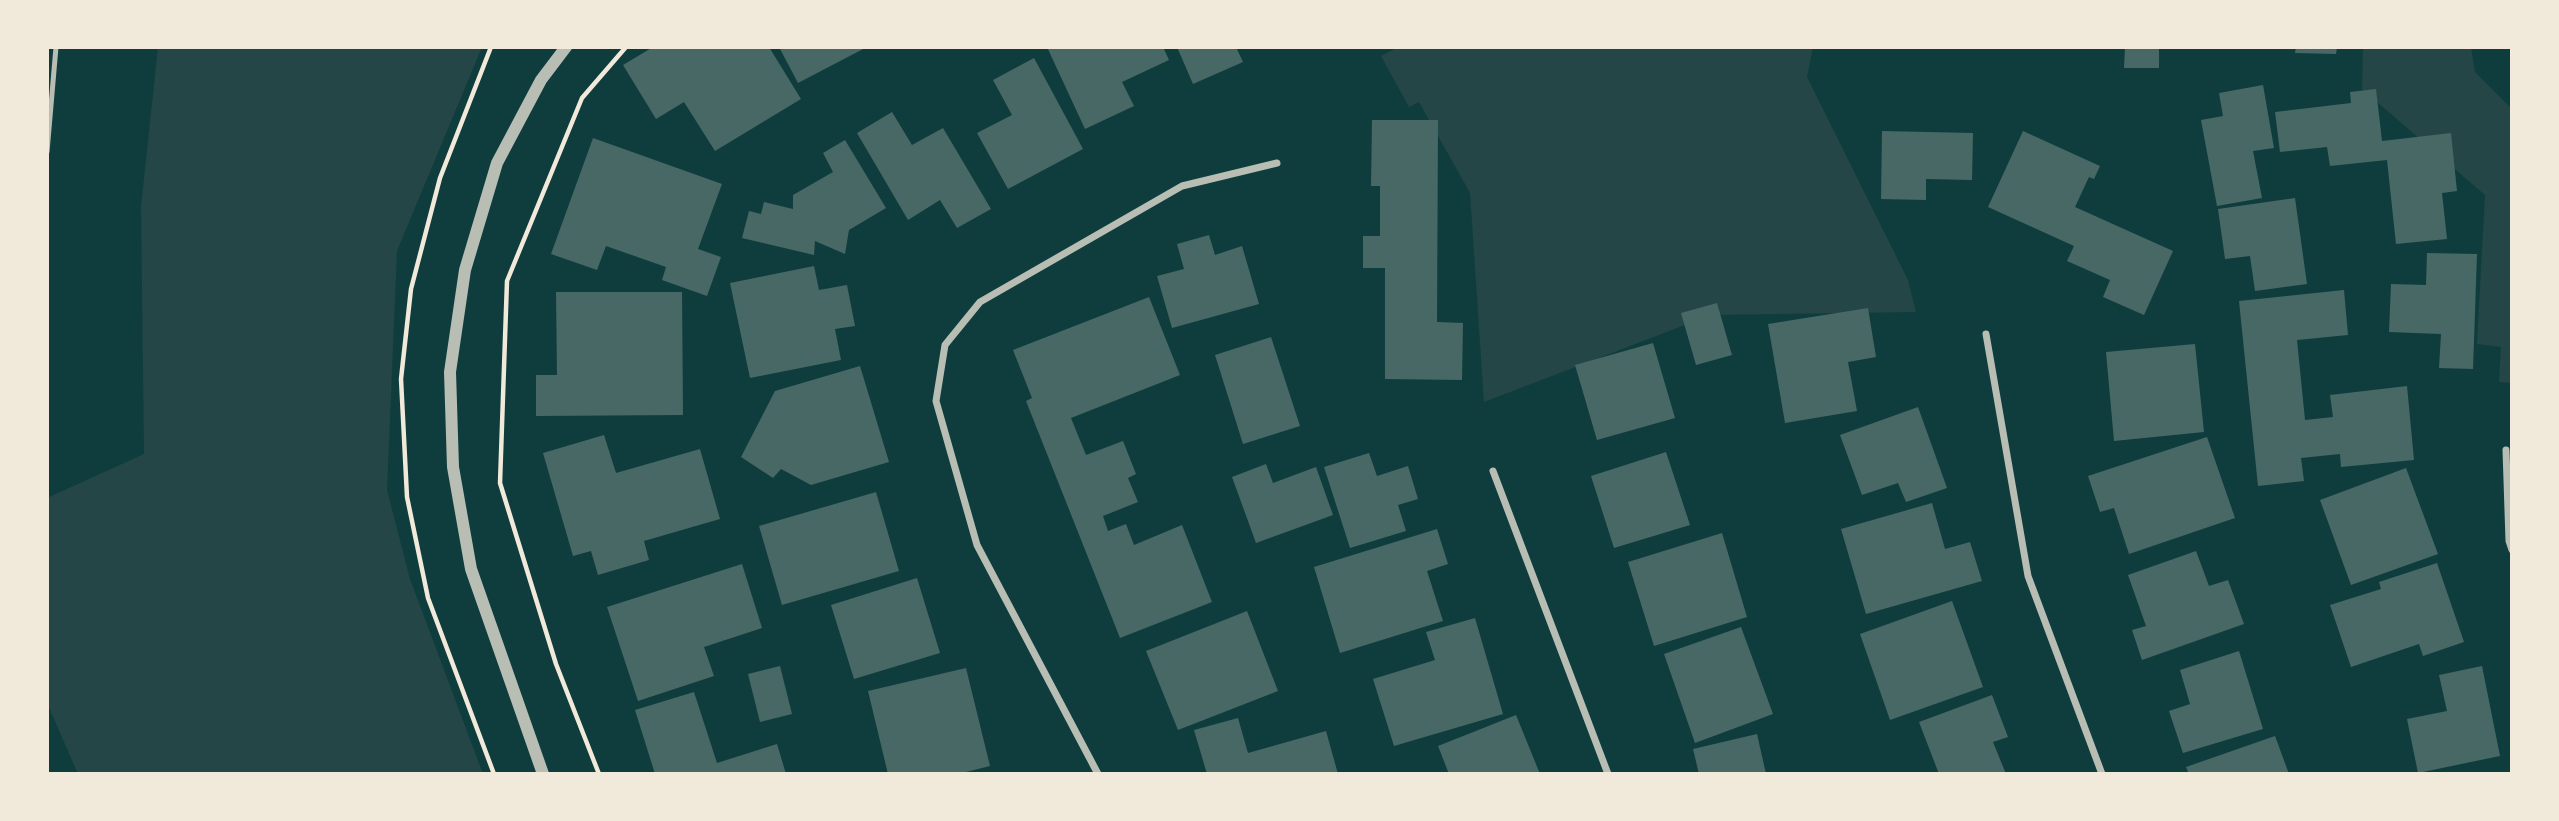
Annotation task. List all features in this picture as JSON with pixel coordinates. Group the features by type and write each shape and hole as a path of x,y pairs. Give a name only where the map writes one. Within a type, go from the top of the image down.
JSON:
{"street":[{"path":"543,774 471,569 453,467 450,372 465,270 498,163 541,80 566,47"},
{"path":"1098,774 977,545 936,401 945,345 980,302 1182,186 1277,163"},
{"path":"1986,334 2028,576 2102,774"},
{"path":"2506,450 2509,541 2512,550"},
{"path":"1493,471 1608,774"}],"lane":[{"path":"47,152 56,47"}],"path":[{"path":"487,64 491,47"},
{"path":"599,774 556,664 500,483 507,281 582,98 626,47"}],"shaded area":[{"path":"158,47 482,47 397,251 387,490 410,579 483,774 78,774 47,703 47,498 144,454 141,207"},
{"path":"1398,47 1813,47 1807,77 1908,280 1916,312 1711,315 1484,402 1470,193 1419,102 1409,107 1381,56"},
{"path":"2363,47 2471,47 2475,72 2512,109 2512,383 2499,382 2501,347 2477,344 2485,195 2362,89"}],"building":[{"path":"653,47 769,47 801,99 715,151 684,102 656,119 623,65"},
{"path":"779,47 867,47 798,83"},
{"path":"1047,47 1163,47 1169,60 1122,82 1134,106 1085,129"},
{"path":"1177,47 1236,47 1243,62 1193,84"},
{"path":"2125,47 2159,47 2159,68 2124,68"},
{"path":"2296,47 2337,47 2336,54 2295,53"},
{"path":"1034,58 1083,149 1008,189 977,133 1012,115 993,80"},
{"path":"2263,85 2274,148 2253,151 2262,198 2217,206 2201,120 2223,116 2219,93"},
{"path":"2376,89 2382,141 2451,133 2457,191 2442,193 2447,239 2396,244 2387,160 2330,166 2327,147 2280,152 2275,112 2351,103 2350,92"},
{"path":"892,112 912,145 943,128 991,209 957,228 940,200 908,220 857,133"},
{"path":"1372,120 1438,120 1437,322 1463,323 1462,380 1385,379 1385,268 1363,268 1363,236 1380,236 1380,186 1371,186"},
{"path":"1882,131 1973,133 1972,180 1926,179 1926,200 1881,199"},
{"path":"2023,131 2100,166 2094,179 2089,177 2075,207 2173,251 2144,315 2103,297 2110,280 2067,261 2074,246 1988,207"},
{"path":"593,138 722,184 698,249 721,257 707,296 662,280 666,267 606,246 597,270 551,254"},
{"path":"845,140 886,208 849,230 845,254 815,241 814,255 742,238 749,211 761,214 764,202 793,209 793,195 833,172 823,153"},
{"path":"2295,198 2307,284 2255,291 2250,256 2225,259 2218,209"},
{"path":"1209,235 1215,255 1242,246 1259,304 1172,328 1157,276 1184,269 1177,244"},
{"path":"2427,253 2477,254 2473,369 2439,368 2441,334 2389,332 2391,284 2426,285"},
{"path":"814,266 819,290 847,285 855,326 835,329 841,360 750,378 730,283"},
{"path":"2344,290 2348,335 2297,340 2305,420 2333,417 2330,395 2407,386 2414,460 2341,467 2340,454 2301,458 2304,481 2258,486 2239,301"},
{"path":"556,292 682,292 683,415 536,416 536,375 557,375"},
{"path":"1149,297 1180,375 1071,418 1086,455 1123,441 1136,474 1128,478 1138,502 1103,516 1108,531 1126,524 1134,545 1182,525 1212,602 1120,638 1026,401 1032,398 1013,350"},
{"path":"1717,303 1732,355 1696,365 1681,313"},
{"path":"1868,308 1876,357 1848,362 1857,411 1785,423 1768,324"},
{"path":"1271,337 1300,426 1243,444 1215,355"},
{"path":"1653,343 1675,418 1597,440 1575,365"},
{"path":"2195,344 2204,432 2114,441 2106,352"},
{"path":"860,366 889,462 811,485 781,469 773,478 741,457 775,391"},
{"path":"1918,407 1947,488 1906,502 1898,483 1862,495 1840,435"},
{"path":"604,435 616,473 700,449 720,519 644,541 649,560 598,575 591,551 573,556 543,453"},
{"path":"2207,437 2235,518 2129,554 2114,508 2100,512 2088,476"},
{"path":"1666,452 1690,525 1614,548 1591,476"},
{"path":"1369,453 1377,476 1408,466 1418,499 1398,505 1406,531 1350,548 1324,467"},
{"path":"1266,464 1273,483 1316,467 1333,515 1256,543 1232,477"},
{"path":"2406,468 2438,554 2351,585 2320,500"},
{"path":"876,492 899,571 782,605 759,526"},
{"path":"1932,503 1945,549 1970,542 1982,581 1866,614 1841,529"},
{"path":"1437,529 1448,564 1427,571 1443,621 1340,653 1314,567"},
{"path":"1722,533 1747,617 1654,646 1628,562"},
{"path":"2196,551 2209,586 2228,580 2244,624 2142,660 2132,630 2146,626 2128,575"},
{"path":"2437,563 2464,642 2423,656 2419,644 2351,667 2330,605 2381,589 2379,582"},
{"path":"742,564 762,628 704,647 714,676 638,701 607,607"},
{"path":"917,578 940,653 854,679 831,605"},
{"path":"1952,601 1983,687 1890,720 1860,634"},
{"path":"1247,611 1278,691 1178,730 1146,651"},
{"path":"1475,618 1503,714 1394,746 1373,679 1435,660 1426,632"},
{"path":"1741,627 1773,714 1695,743 1664,654"},
{"path":"2239,651 2263,729 2183,753 2169,711 2190,704 2180,670"},
{"path":"780,666 792,714 760,722 748,674"},
{"path":"2482,666 2500,756 2418,773 2407,719 2447,711 2439,675"},
{"path":"966,668 990,766 958,774 888,774 868,691"},
{"path":"694,692 717,763 777,744 786,774 655,774 635,710"},
{"path":"1992,695 2008,737 1993,742 2006,774 1939,774 1919,722"},
{"path":"1516,715 1540,774 1449,774 1438,746"},
{"path":"1238,718 1248,753 1326,731 1338,774 1207,774 1194,730"},
{"path":"1757,734 1766,774 1699,774 1693,749"},
{"path":"2275,736 2289,774 2189,774 2186,767"}]}
